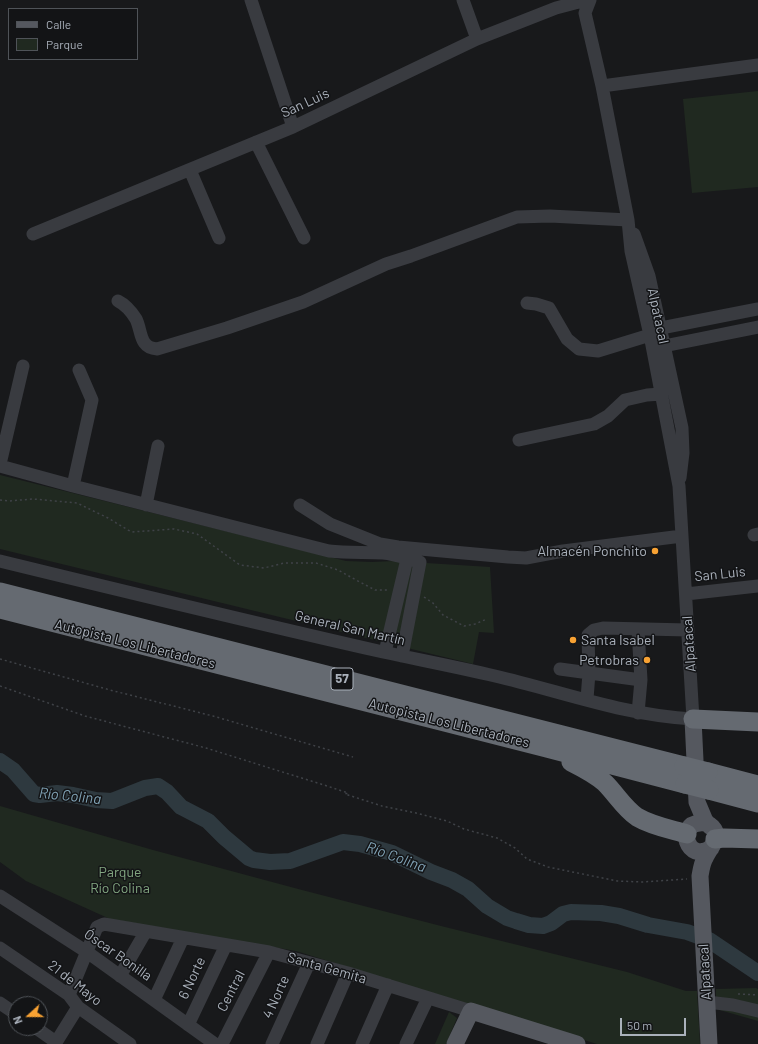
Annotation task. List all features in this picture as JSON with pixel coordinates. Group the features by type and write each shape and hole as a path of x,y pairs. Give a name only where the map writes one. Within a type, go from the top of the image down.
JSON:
{"highway":[{"name":"Autopista Los Libertadores","path":"0,592 684,775 704,788 758,803"},
{"name":"Autopista Los Libertadores","path":"0,610 543,747 684,775"},
{"path":"693,719 758,722"},
{"path":"543,747 596,776 610,788 625,806 640,818 651,824 688,837"},
{"name":"Autopista Los Libertadores","path":"704,788 758,785"},
{"path":"713,838 758,839"}],"main road":[{"name":"Alpatacal","path":"693,719 704,788 706,821 713,838 704,859 700,878"},
{"name":"Alpatacal","path":"704,788 688,837 700,878 709,1044"},
{"path":"696,823 704,823 713,838 703,852 699,852 695,850 688,837 692,825 696,823"},
{"path":"455,1044 471,1011"},
{"name":"Santa Gemita","path":"471,1011 577,1044"}],"street":[{"path":"251,0 293,127"},
{"path":"463,0 477,40"},
{"name":"San Luis","path":"33,234 293,127 477,40 556,8 590,0"},
{"name":"Alpatacal","path":"590,0 585,13 602,86 628,220 631,251 643,277 655,331 662,394 678,486 693,719"},
{"path":"602,86 758,65"},
{"path":"256,142 304,238"},
{"path":"190,170 219,238"},
{"path":"118,301 129,309 136,319 141,339 144,344 157,350 303,302 386,264 516,217 550,216 628,220"},
{"path":"527,303 549,308 567,339 579,349 598,351 655,331 758,309"},
{"path":"664,346 758,327"},
{"name":"Alpatacal","path":"655,331 664,346 682,428 682,464 678,486"},
{"path":"23,366 0,465 73,486 329,551 383,553 414,560"},
{"path":"73,486 92,400 79,370"},
{"path":"519,440 594,424 608,416 625,400 647,395 662,394"},
{"path":"668,431 674,432 682,428"},
{"path":"146,505 158,446"},
{"path":"300,505 330,524 380,544 508,557 526,558 571,550 682,536"},
{"name":"General San Martín","path":"0,560 229,617 496,676 638,713 664,718 693,719"},
{"path":"385,652 400,591 414,560"},
{"path":"402,656 414,595 414,560"},
{"name":"San Luis","path":"686,594 758,586"},
{"path":"587,699 589,673 588,635 594,630 603,628 688,630"},
{"path":"638,630 641,680 638,713"},
{"path":"560,669 641,680"},
{"name":"Óscar Bonilla","path":"0,896 87,952 215,1044"},
{"name":"Santa Gemita","path":"69,995 97,927 104,924 269,952 348,973 471,1011"},
{"path":"120,976 146,932"},
{"path":"154,1000 183,938"},
{"name":"6 Norte","path":"188,1025 226,945"},
{"name":"21 de Mayo","path":"0,948 69,995 78,1007 130,1044"},
{"name":"Central","path":"222,1044 269,952"},
{"name":"4 Norte","path":"272,1044 309,963"},
{"path":"316,1044 348,973"},
{"path":"362,1044 388,985"},
{"path":"706,995 734,1005 758,1011"},
{"path":"406,1044 428,998"},
{"path":"47,1036 56,1043 78,1007"}],"path":[{"path":"0,500 9,502 33,499 77,503 132,532 174,529 197,534 240,565 264,568 284,563 316,563 338,570 375,590 400,591"},
{"path":"414,595 426,598 434,603 443,615 464,626 475,624 487,619"},
{"path":"0,659 71,680 219,718 353,757"},
{"path":"0,686 86,716 206,748 330,787 370,803 396,810 416,813 497,838 514,848 527,859 548,867 617,881 642,882 700,878"}],"green space":[{"path":"758,91 758,187 692,193 683,99"},
{"path":"0,475 346,561 394,561 490,567 494,633 479,632 473,664 0,549"},
{"name":"Parque Río Colina","path":"0,806 153,850 302,890 627,972 686,991 697,991 700,1044 597,1044 296,951 110,919 26,881 0,862"},
{"path":"716,989 758,989 758,1021 716,1009"},
{"path":"449,1012 457,1018 446,1044 435,1044"}],"waterway":[{"name":"Río Colina","path":"0,761 13,770 34,794 40,795 57,793 96,800 112,801 145,788 158,786 167,792 181,807 208,821 224,837 249,858 254,860 270,862 290,861 343,842 360,844 392,853 431,872 452,880 468,889 487,906 507,918 516,921 529,925 543,926 551,923 563,914 571,912 601,913 619,916 648,925 687,932 709,940 758,973"}],"place":[{"name":"Almacén Ponchito","path":"655,551"},
{"name":"Santa Isabel","path":"573,640"},
{"name":"Petrobras","path":"647,660"}]}
